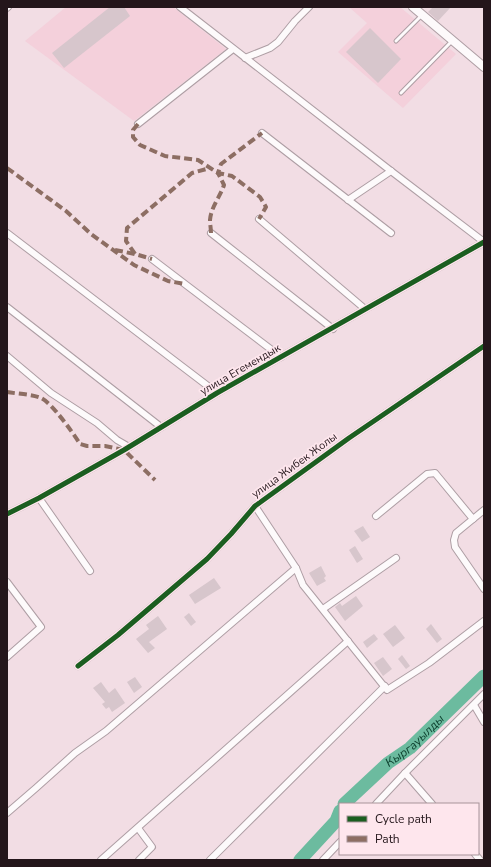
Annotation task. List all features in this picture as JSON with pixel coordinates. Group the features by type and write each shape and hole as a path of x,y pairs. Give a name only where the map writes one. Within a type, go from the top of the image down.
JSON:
{"main road":[{"path":"413,7 484,67"}],"street":[{"path":"180,7 484,242"},
{"path":"245,58 270,48 278,42 309,7"},
{"path":"138,124 233,49"},
{"path":"262,133 391,233"},
{"path":"348,200 391,171"},
{"path":"259,219 365,309"},
{"path":"7,233 217,393"},
{"path":"211,233 332,329"},
{"name":"улица Егемендык","path":"7,514 39,498 129,447 217,393 484,242"},
{"path":"152,259 281,357"},
{"path":"7,307 161,427"},
{"name":"улица Жибек Жолы","path":"78,666 118,635 207,559 255,506 348,438 484,346"},
{"path":"7,356 51,393 97,423 117,440 129,447"},
{"path":"376,516 427,474 435,473 473,519"},
{"path":"39,498 90,571"},
{"path":"255,506 296,568 303,585 387,690 429,664 484,621"},
{"path":"484,510 456,533 454,540 455,548 484,589"},
{"path":"322,609 396,558"},
{"path":"8,809 75,752 106,732 296,568"},
{"path":"7,582 41,627 7,657"},
{"path":"102,860 348,641"},
{"path":"210,860 384,686"},
{"path":"377,803 484,694"},
{"path":"474,705 484,722"},
{"path":"405,773 431,803"},
{"path":"138,828 152,847 139,860"},
{"path":"323,860 339,843"}],"lane":[{"path":"396,42 422,15"},
{"path":"401,92 452,40"}],"shaded area":[{"path":"66,7 173,7 226,49 134,121 25,41"},
{"path":"349,7 400,7 456,54 403,108 338,52 367,23"}],"building":[{"path":"110,7 124,7 130,16 64,68 52,53"},
{"path":"433,7 451,7 438,21 428,12"},
{"path":"370,28 401,59 378,83 346,52"},
{"path":"363,526 370,537 362,542 354,531"},
{"path":"355,546 363,559 357,563 349,550"},
{"path":"321,566 326,576 324,578 326,581 317,586 309,573"},
{"path":"214,578 221,588 195,604 189,595"},
{"path":"356,596 363,606 345,621 335,607 340,603 342,606"},
{"path":"189,613 196,622 191,626 184,617"},
{"path":"158,616 167,629 149,642 155,648 148,653 136,639 149,629 146,625"},
{"path":"431,624 442,639 437,643 426,629"},
{"path":"395,625 405,638 393,647 383,634"},
{"path":"374,634 378,639 367,648 363,642"},
{"path":"402,655 410,666 406,669 398,659"},
{"path":"383,657 392,669 383,676 374,663"},
{"path":"135,677 142,687 134,693 127,682"},
{"path":"101,682 109,693 115,688 125,703 112,712 109,707 106,709 102,704 105,702 93,688"}],"waterway":[{"name":"Кыргауылды","path":"345,803 388,763 410,748 484,676"},
{"name":"Кыргауылды","path":"300,860 336,821 339,814"}],"marked path":[{"path":"138,124 133,130 133,137 140,145 165,156 198,160 218,173 232,176 260,197 266,207 259,219"},
{"path":"211,233 211,215 224,185 218,173 221,164 262,133"},
{"path":"7,168 66,211 91,234 134,265 168,281 185,284"},
{"path":"135,254 126,241 127,228 192,173 210,168"},
{"path":"115,250 152,259"},
{"path":"7,392 41,398 51,406 80,444 87,446 105,446 124,450 155,480"}],"cycle path":[{"path":"7,514 39,498 124,450 217,393 484,242"},
{"path":"78,666 118,635 207,559 255,506 349,438 484,346"}]}
